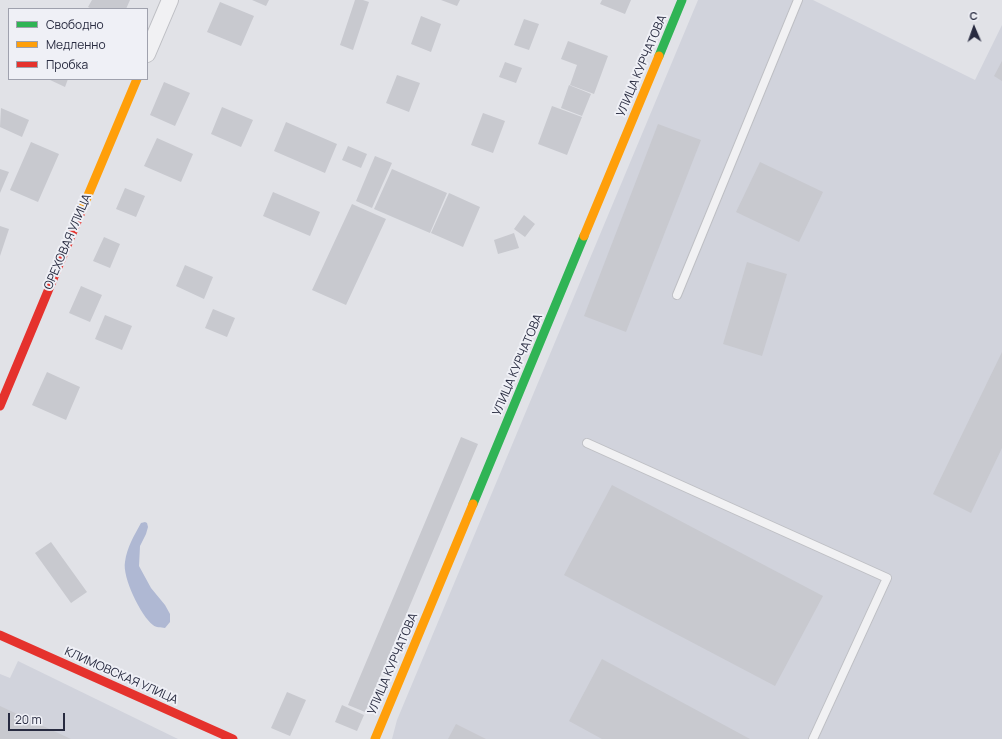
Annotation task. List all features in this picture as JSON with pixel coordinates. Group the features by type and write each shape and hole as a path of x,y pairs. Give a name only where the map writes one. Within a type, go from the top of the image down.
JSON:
{"street":[{"path":"148,52 170,0"},
{"name":"УЛИЦА КУРЧАТОВА","path":"376,739 682,0"},
{"name":"ОРЕХОВАЯ УЛИЦА","path":"0,406 137,80"},
{"name":"КЛИМОВСКАЯ УЛИЦА","path":"0,635 233,739"}],"lane":[{"path":"677,295 798,0"},
{"path":"587,443 887,578 813,739"}],"shaded area":[{"path":"698,0 813,0 975,80 1002,25 1002,739 392,739 397,720"},
{"path":"18,661 178,739 0,739 0,674 10,678"}],"water":[{"path":"141,523 147,523 148,527 140,546 139,566 151,588 165,605 170,614 170,622 165,628 154,626 148,620 133,596 126,577 125,562 127,551"}],"building":[{"path":"92,0 130,0 126,8 88,7"},
{"path":"252,0 269,0 266,6"},
{"path":"355,0 369,2 353,50 340,45"},
{"path":"441,0 460,0 457,6"},
{"path":"602,0 631,0 625,14 600,4"},
{"path":"220,2 254,16 241,46 207,32"},
{"path":"421,16 441,24 431,52 411,44"},
{"path":"524,19 539,24 529,50 514,45"},
{"path":"568,41 608,56 594,94 570,85 577,65 561,59"},
{"path":"1002,61 1002,81 994,76"},
{"path":"505,62 522,68 516,83 499,77"},
{"path":"397,75 420,83 409,112 386,103"},
{"path":"50,80 68,80 65,87"},
{"path":"164,82 190,93 175,126 150,115"},
{"path":"569,85 591,94 582,116 561,108"},
{"path":"552,106 582,117 567,155 538,144"},
{"path":"222,107 253,120 241,147 211,134"},
{"path":"1,108 29,120 22,137 0,127"},
{"path":"483,113 505,121 493,153 471,145"},
{"path":"286,122 337,144 325,173 274,151"},
{"path":"658,124 701,140 626,332 584,316"},
{"path":"157,138 193,154 181,182 144,166"},
{"path":"31,142 59,154 38,202 10,190"},
{"path":"348,146 367,154 361,168 342,160"},
{"path":"375,156 392,163 372,208 356,201"},
{"path":"760,162 823,192 799,242 736,212"},
{"path":"0,169 9,172 0,193"},
{"path":"392,169 447,193 430,233 374,209"},
{"path":"125,188 145,196 136,217 116,209"},
{"path":"273,192 320,212 310,236 263,216"},
{"path":"449,193 480,207 463,247 431,233"},
{"path":"352,204 386,219 346,305 312,290"},
{"path":"524,215 535,224 525,237 514,229"},
{"path":"0,226 9,229 0,256"},
{"path":"514,233 519,248 498,254 494,240"},
{"path":"104,237 120,244 110,268 93,261"},
{"path":"747,262 787,274 762,356 723,344"},
{"path":"185,265 213,277 204,299 176,286"},
{"path":"81,286 102,295 90,322 69,313"},
{"path":"213,309 235,318 227,337 205,328"},
{"path":"105,315 132,326 122,350 95,339"},
{"path":"1002,352 1002,448 971,513 933,494"},
{"path":"47,372 80,387 66,420 32,405"},
{"path":"461,437 478,444 365,712 348,705"},
{"path":"612,485 823,596 775,686 564,575"},
{"path":"51,542 87,592 71,603 35,553"},
{"path":"602,659 750,739 602,739 569,721"},
{"path":"287,692 306,700 290,736 271,728"},
{"path":"342,705 364,715 357,731 335,722"},
{"path":"0,706 71,739 0,739"},
{"path":"456,724 486,739 448,739"}],"traffic: fast":[{"path":"659,56 682,0"},
{"path":"473,504 584,236"}],"traffic: slow":[{"path":"584,236 659,56"},
{"path":"81,212 137,80"},
{"path":"375,739 473,504"}],"traffic: jam":[{"path":"0,406 81,212"},
{"path":"0,635 233,739"}]}
